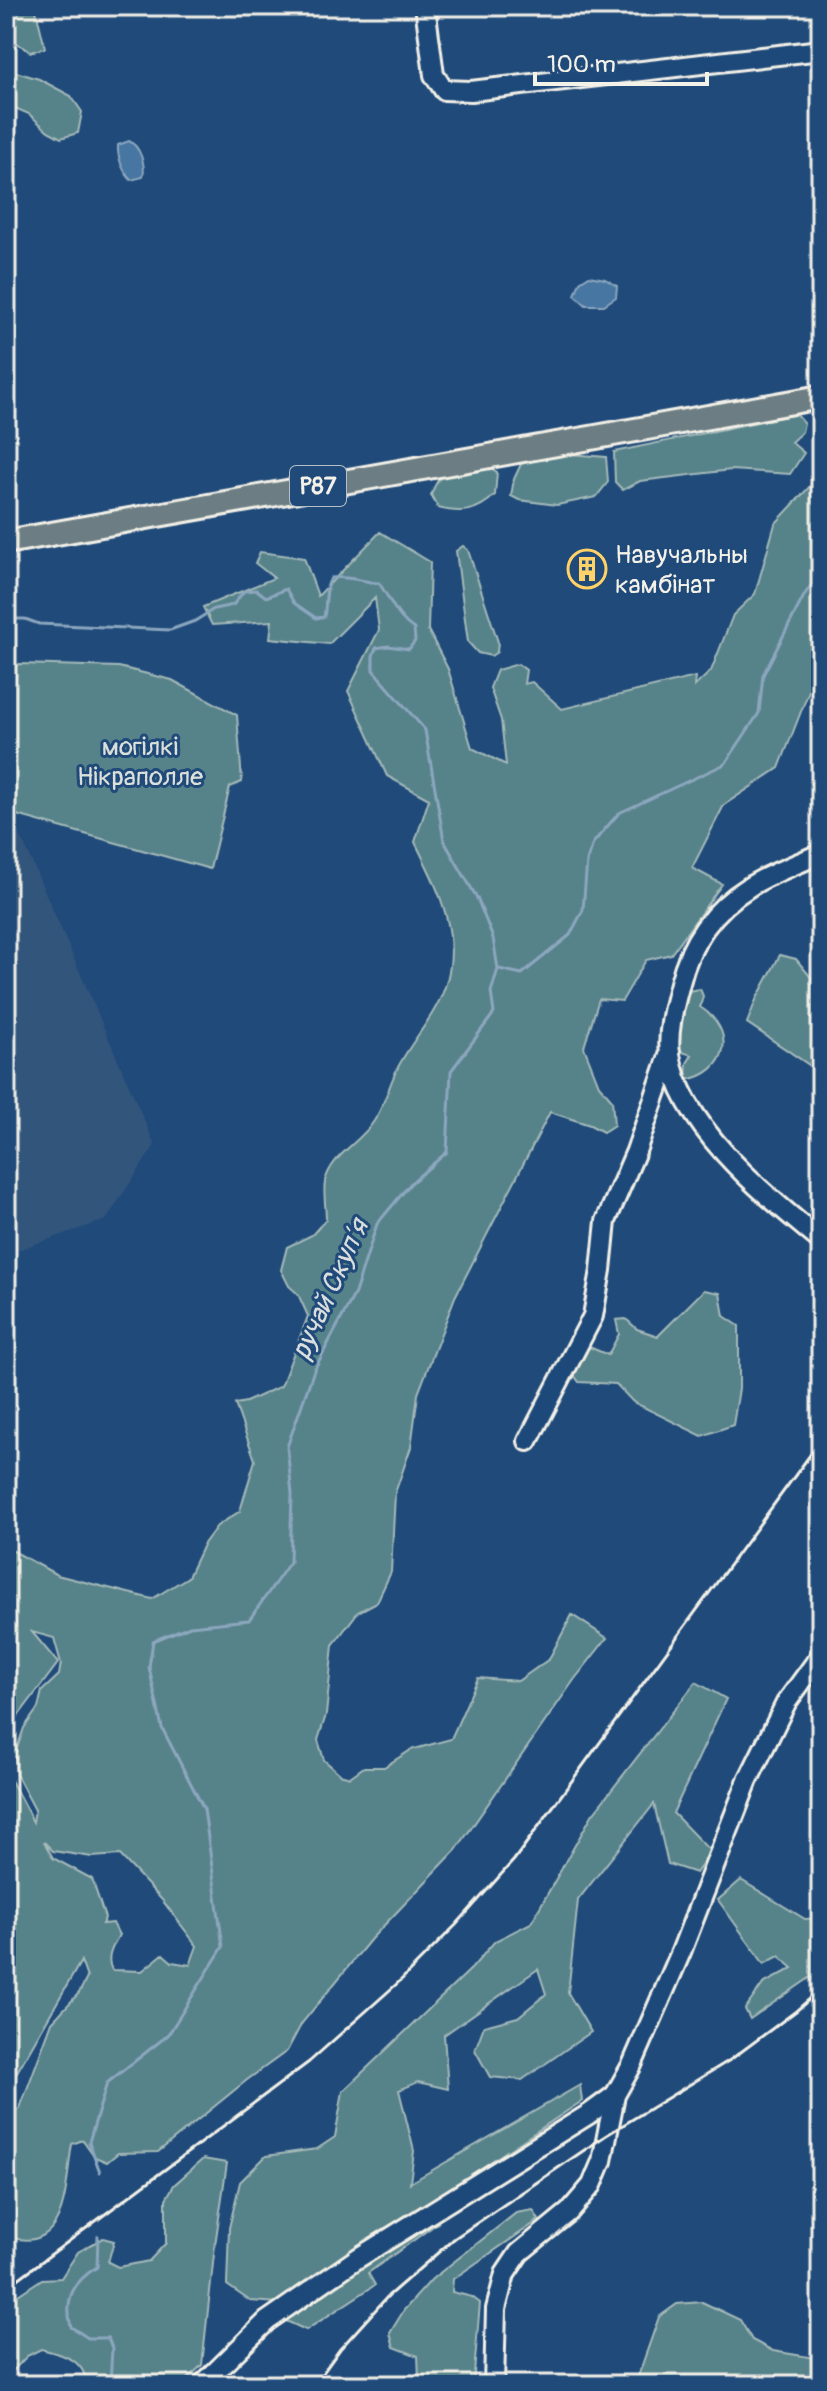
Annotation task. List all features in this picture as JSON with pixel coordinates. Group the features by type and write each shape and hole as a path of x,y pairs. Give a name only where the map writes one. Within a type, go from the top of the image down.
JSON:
{"main road":[{"name":"Р87","path":"6,542 821,397"}],"street":[{"path":"425,6 434,75 444,90 471,91 821,50"},
{"path":"528,1441 593,1316 606,1221 636,1151 670,1053 674,1008 693,945 723,907 748,888 780,869 821,853"},
{"path":"670,1053 684,1095 729,1160 821,1241"},
{"path":"494,2385 496,2309 505,2274 519,2253 569,2212 592,2185 602,2161 615,2095 632,2065 681,1952 748,1780 786,1703 821,1655"},
{"path":"202,2385 267,2321 358,2258 615,2095"}],"shaded area":[{"path":"129,141 139,151 144,167 143,177 131,180 121,164 118,150 118,145"},
{"path":"589,276 605,279 617,286 616,297 604,305 586,305 575,295 580,282"},
{"path":"6,827 19,832 155,1145 106,1220 6,1254"}],"green space":[{"path":"6,6 35,6 45,48 30,52 6,35"},
{"path":"6,69 39,79 71,96 82,112 78,133 61,138 29,114 6,104"},
{"path":"796,414 804,423 802,432 791,442 804,453 790,474 731,470 640,481 623,490 615,482 614,452"},
{"path":"557,453 606,457 608,482 596,497 557,505 511,496 521,464"},
{"path":"486,465 497,472 495,495 482,505 468,510 438,508 431,495 440,477 459,468"},
{"path":"821,482 821,654 814,678 779,768 724,805 692,868 722,884 671,954 646,960 622,1001 599,999 584,1047 599,1085 612,1100 614,1125 603,1132 550,1112 455,1297 418,1394 411,1447 395,1493 391,1572 377,1602 358,1612 333,1645 326,1715 318,1740 324,1760 340,1774 350,1777 364,1767 384,1767 411,1750 451,1739 478,1678 518,1681 549,1659 572,1615 607,1638 574,1680 456,1850 371,1939 302,2023 287,2051 158,2152 118,2153 107,2162 95,2157 83,2140 72,2144 65,2195 53,2226 43,2236 29,2240 6,2239 6,2120 20,2108 52,2022 79,1993 87,1978 81,1961 6,2091 6,1771 33,1822 35,1810 16,1774 15,1754 24,1728 38,1708 42,1691 59,1675 61,1663 54,1638 32,1632 58,1663 16,1719 6,1760 6,1547 57,1575 152,1599 188,1577 203,1545 217,1526 240,1511 255,1460 235,1404 281,1386 308,1316 298,1294 289,1286 281,1270 287,1247 312,1235 326,1219 324,1186 328,1173 374,1121 398,1067 441,997 450,968 451,949 445,912 415,842 429,799 387,776 348,691 379,630 375,598 329,644 270,638 272,621 212,625 203,607 274,578 255,563 260,552 304,558 318,596 380,532 430,562 428,630 448,669 472,748 506,765 501,720 490,688 497,670 518,664 526,670 524,684 532,682 562,709 695,677 694,687 711,671 733,615 755,594 775,524 813,483","holes":["44,1842 53,1851 92,1857 120,1855 162,1900 197,1946 190,1965 172,1962 163,1954 142,1971 112,1970 110,1957 119,1935 113,1923 102,1924 105,1918 92,1879 53,1858"]},
{"path":"463,546 468,550 498,642 497,652 491,656 478,653 468,642 456,551"},
{"name":"могілкі Нікраполле","path":"20,664 119,667 172,680 237,715 242,782 230,787 210,869 6,812 6,668"},
{"path":"780,955 796,959 818,986 821,985 821,1073 747,1023"},
{"path":"700,989 703,996 700,1007 712,1016 719,1027 723,1050 712,1069 686,1080 687,1063 692,1055 682,1052 680,1022 688,991"},
{"path":"704,1290 720,1293 724,1316 739,1326 739,1389 733,1425 702,1436 633,1402 616,1384 579,1382 574,1375 582,1351 587,1346 608,1355 619,1334 616,1320 626,1319 637,1329 658,1336"},
{"path":"696,1682 726,1699 673,1813 711,1852 696,1873 668,1864 654,1804 578,1900 568,1993 591,2032 522,2080 490,2077 475,2050 484,2026 518,2017 546,1994 538,1969 444,2035 448,2089 418,2082 399,2090 414,2151 410,2183 580,2085 582,2101 279,2303 250,2301 227,2285 229,2228 240,2182 266,2156 317,2149 335,2137 343,2091 472,1968 495,1941 531,1923 592,1815"},
{"path":"741,1880 805,1919 821,1918 821,1970 750,2019 745,2009 763,1984 793,1968 779,1956 764,1964 718,1900"},
{"path":"203,2159 227,2163 202,2365 181,2385 86,2385 82,2369 71,2359 41,2349 27,2356 6,2378 6,2303 42,2279 61,2278 78,2252 103,2238 114,2241 108,2262 118,2267 149,2261 166,2243 166,2199 174,2185"},
{"path":"533,2210 539,2220 453,2279 452,2292 472,2297 480,2303 473,2385 413,2385 419,2379 418,2356 394,2347 390,2333 404,2310 432,2279 516,2213"},
{"path":"439,2222 368,2273 375,2285 306,2330 284,2320 350,2271"},
{"path":"702,2302 740,2320 752,2340 773,2351 821,2359 821,2385 635,2385 659,2317 677,2304"}],"waterway":[{"path":"499,969 522,974 570,935 583,910 587,861 593,843 619,813 725,764 759,713 763,675 805,594 821,571"},
{"name":"ручай Скупʼя","path":"6,619 25,619 39,624 170,630 195,621 214,609 233,605 244,591 257,590 266,597 286,589 294,603 316,618 324,617 326,592 331,578 379,583 398,614 414,629 415,641 409,649 376,648 373,670 425,730 444,841 477,898 493,938 498,969 491,992 494,1013 451,1071 447,1152 411,1183 377,1224 355,1293 314,1370 287,1447 292,1494 290,1562 249,1620 190,1626 153,1641 149,1667 162,1728 204,1809 223,1947 168,2035 107,2083 89,2142 100,2172"},
{"name":"ручай Скупʼя","path":"98,2236 97,2267 72,2292 69,2317 71,2327 88,2338 108,2338 112,2348 110,2385"}],"railway":[{"path":"6,2288 309,2062 400,1981 456,1925 514,1860 821,1440"},
{"path":"314,2385 340,2349 388,2296 455,2238 605,2136 730,2060 821,1989"}],"place":[{"name":"Навучальны камбінат","path":"587,569"}]}
